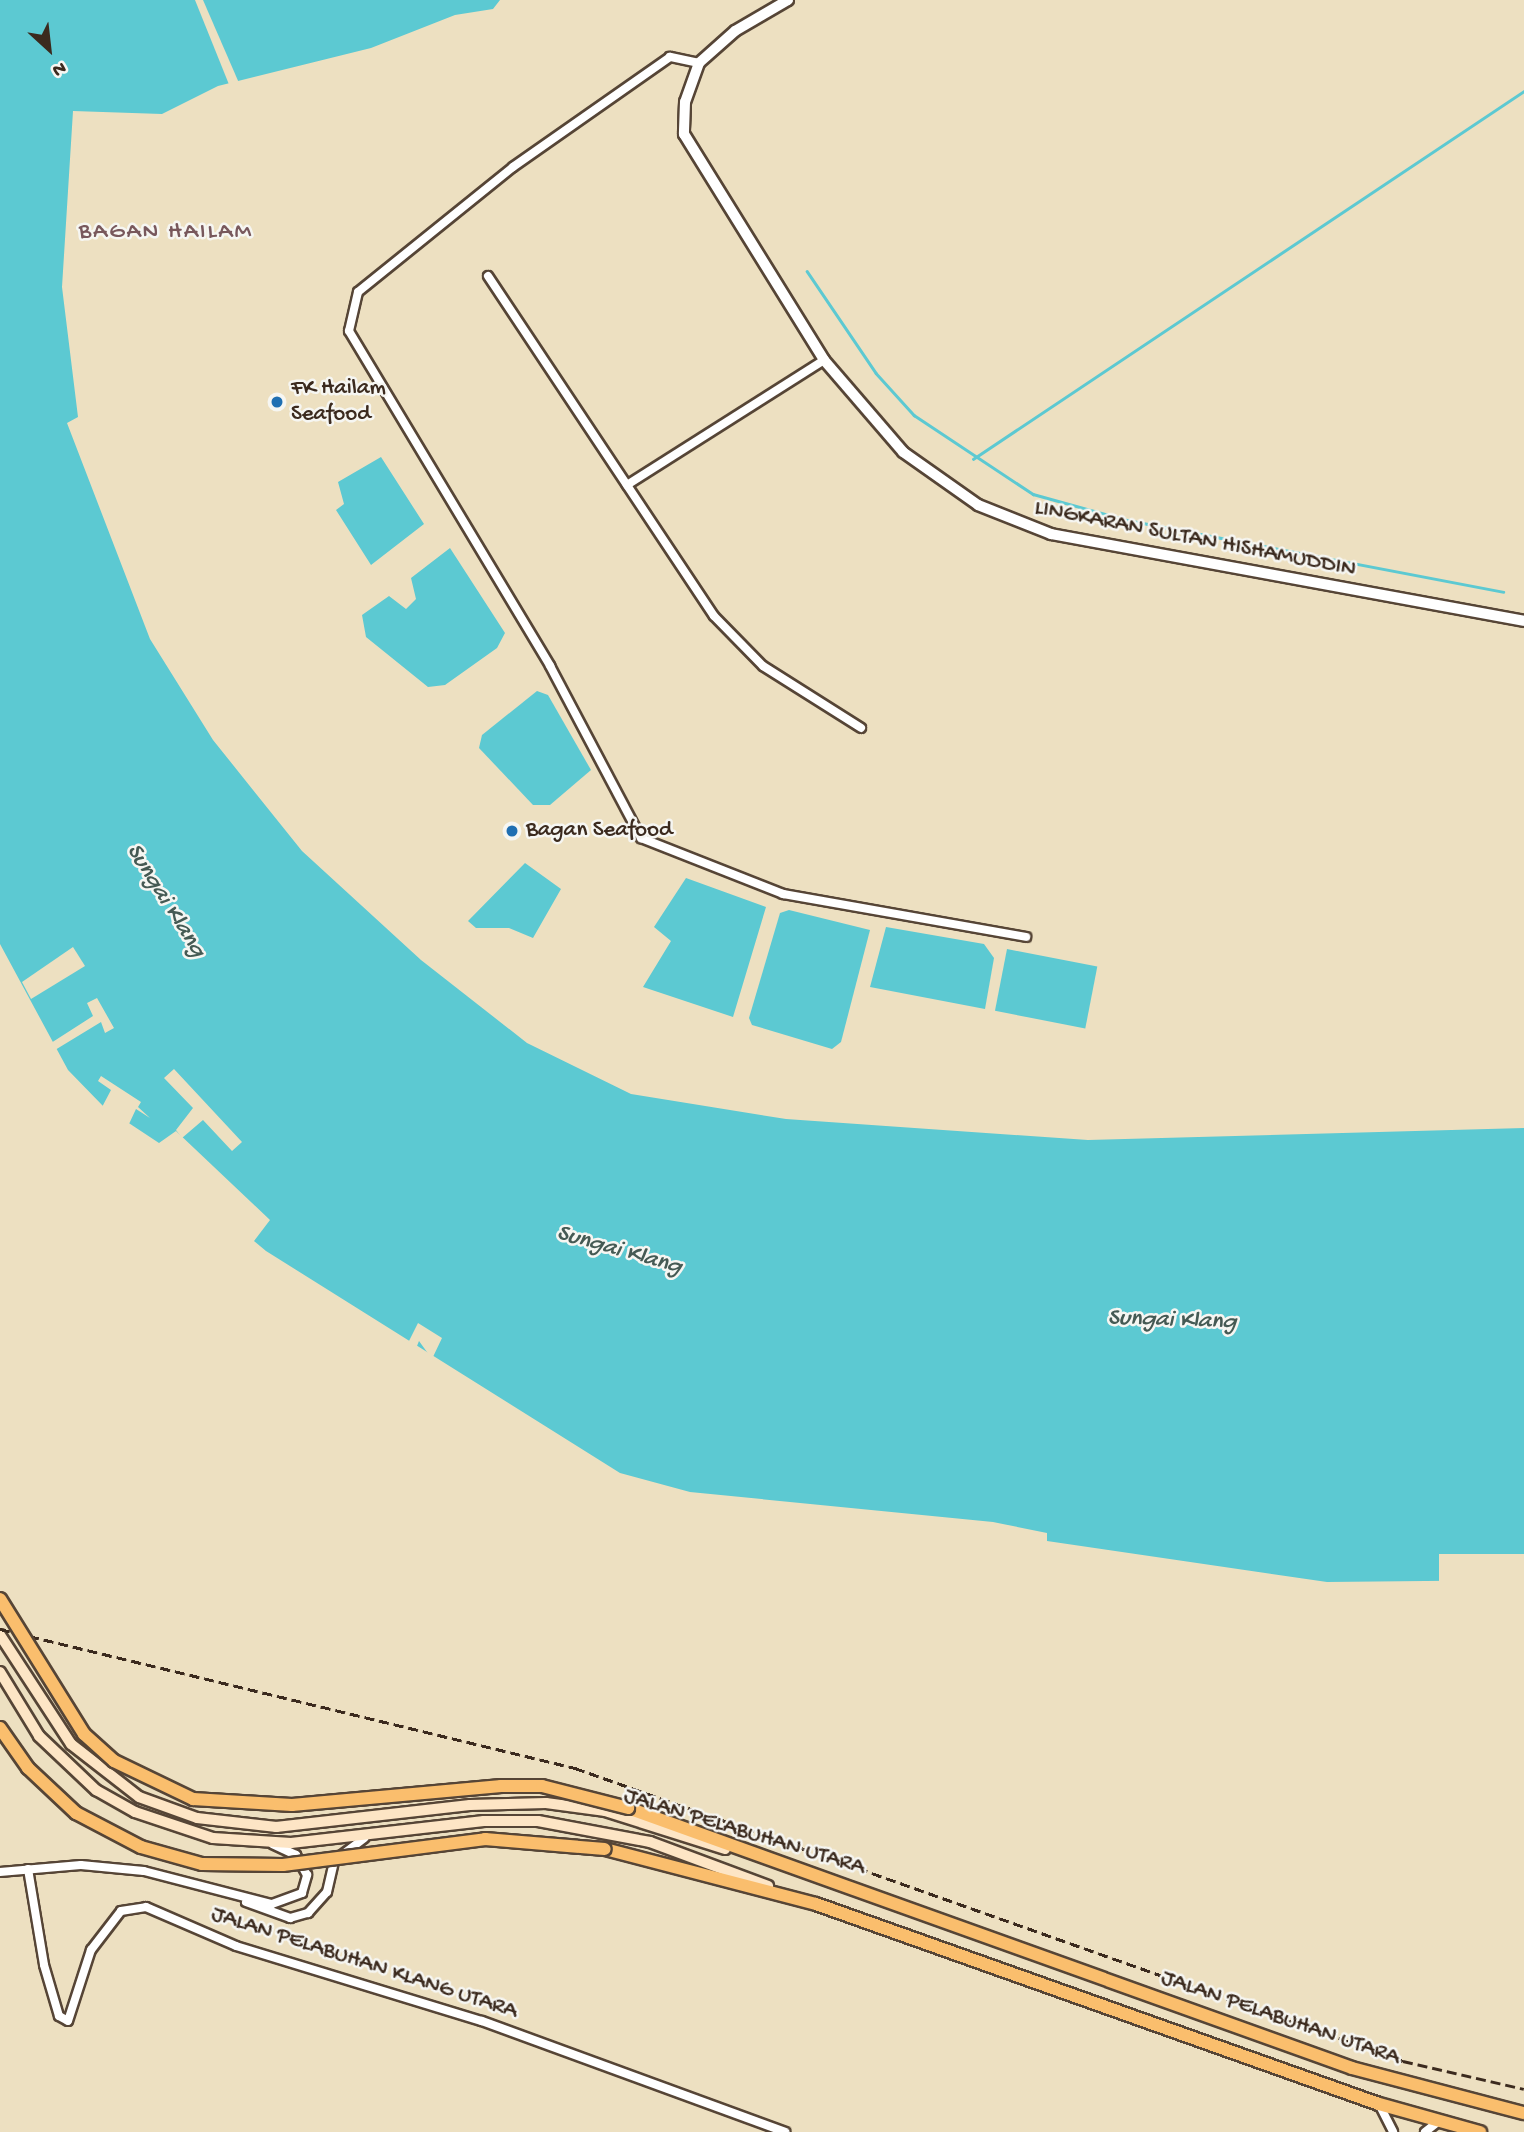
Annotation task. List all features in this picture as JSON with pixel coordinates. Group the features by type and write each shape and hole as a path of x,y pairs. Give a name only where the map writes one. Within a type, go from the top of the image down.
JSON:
{"main road":[{"path":"0,1599 84,1734 114,1761 193,1799 292,1805 502,1786 542,1786 628,1808 832,1882"},
{"name":"JALAN PELABUHAN UTARA","path":"0,1635 51,1721 107,1776 164,1807 235,1825 324,1823 508,1802 604,1811 832,1882 1352,2068 1524,2112"},
{"name":"JALAN PELABUHAN UTARA","path":"0,1672 39,1736 96,1790 175,1827 269,1843 484,1821 574,1825 650,1842 816,1904 1379,2104 1480,2132"},
{"path":"0,1728 49,1792 76,1813 141,1847 202,1864 283,1865 485,1839 606,1849 816,1904"}],"street":[{"name":"LINGKARAN SULTAN HISHAMUDDIN","path":"788,0 734,31 699,63 685,102 684,134 824,360 903,452 956,493 1015,524 1147,555 1524,621"},
{"path":"699,63 670,57 553,136 365,286 349,331 550,666 641,838 783,894 1026,937"},
{"path":"488,276 627,485 667,551 737,640 816,703 861,728"},
{"path":"627,485 824,360"},
{"path":"224,1893 290,1918 308,1913 321,1903 334,1861 352,1842 386,1830"},
{"path":"0,1872 81,1865 144,1871 272,1905 302,1893 305,1868 296,1855 269,1843"},
{"name":"JALAN PELABUHAN KLANG UTARA","path":"27,1869 44,1965 59,2017 68,2021 91,1950 121,1911 146,1907 236,1947 482,2021 785,2132"},
{"path":"1379,2104 1393,2132"},
{"path":"1425,2132 1439,2121"}],"water":[{"name":"Sungai Klang","path":"0,0 500,0 493,9 455,15 371,48 218,86 162,114 73,111 62,287 78,417 67,423 150,639 213,740 302,851 421,960 527,1043 631,1094 786,1119 1088,1140 1524,1128 1524,1580 1327,1582 1047,1541 1047,1533 993,1522 690,1492 620,1473 266,1251 254,1241 270,1220 176,1131 159,1143 103,1106 68,1070 0,944"},
{"path":"381,457 424,524 371,565 336,510 344,504 338,482"},
{"path":"450,548 505,633 497,648 445,685 428,687 366,637 362,615 389,596 406,609 416,599 411,578"},
{"path":"537,691 548,695 591,770 550,805 533,805 479,748 482,735"},
{"path":"525,863 561,889 533,938 509,928 476,928 468,921"},
{"path":"686,878 766,907 733,1017 643,987 671,941 654,927"},
{"path":"789,910 870,930 841,1042 832,1049 752,1025 749,1018 780,913"},
{"path":"886,927 984,944 994,958 985,1009 870,987"},
{"path":"1007,949 1097,967 1085,1028 995,1011"}],"pier":[{"path":"195,0 203,0 239,83 230,87"},
{"path":"73,947 85,966 31,999 22,982"},
{"path":"97,998 114,1028 105,1033 101,1022 55,1050 51,1043 93,1016 87,1003"},
{"path":"174,1069 242,1142 232,1151 203,1120 182,1138 176,1130 193,1108 164,1078"},
{"path":"101,1076 141,1102 138,1107 150,1118 136,1109 129,1124 101,1109 111,1090 98,1081"},
{"path":"418,1323 442,1338 432,1359 419,1341 415,1351 407,1345"},
{"path":"1439,1554 1524,1554 1524,1583 1439,1583"}],"waterway":[{"path":"973,459 1524,91"},
{"path":"807,271 876,373 914,415 1033,494 1127,520 1503,592"}],"railway":[{"path":"0,1629 575,1768 1403,2061 1524,2089"}],"place":[{"name":"FK Hailam Seafood","path":"277,402"},
{"name":"Bagan Seafood","path":"512,831"}],"district":[{"name":"BAGAN HAILAM","path":"166,233"}]}
